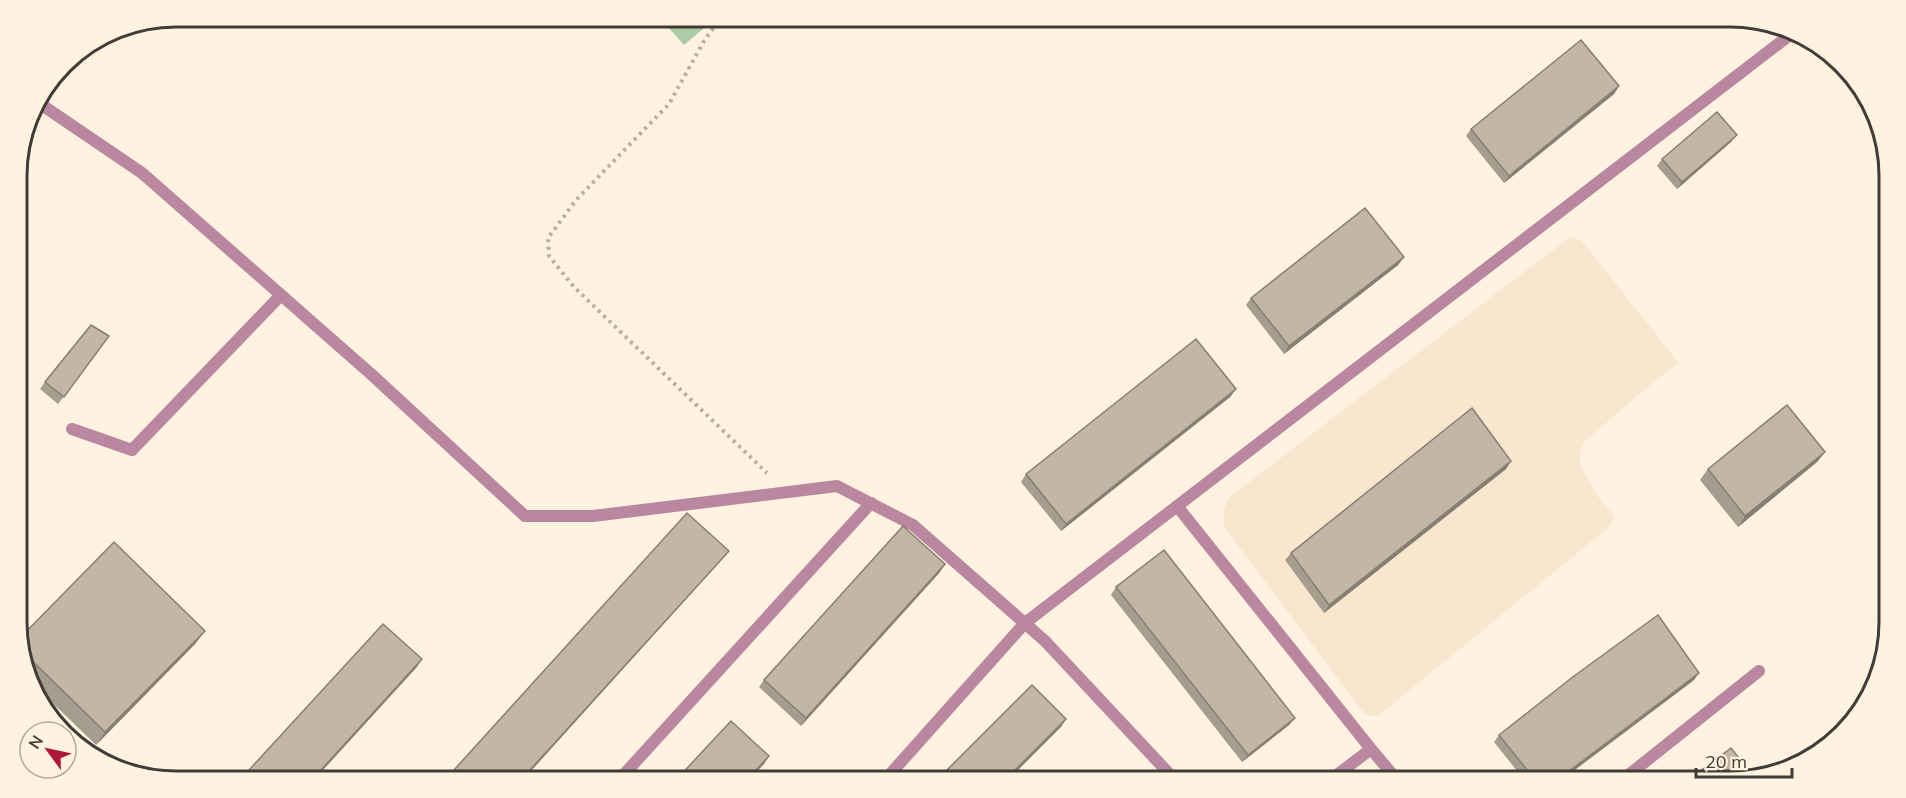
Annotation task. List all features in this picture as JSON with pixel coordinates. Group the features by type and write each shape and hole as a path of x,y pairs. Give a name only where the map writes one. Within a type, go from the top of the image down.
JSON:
{"street":[{"path":"893,771 1025,623 1786,38"},
{"path":"44,106 142,173 371,374 525,516 593,516 837,486 913,525 1046,641 1167,771"},
{"path":"72,429 132,450 281,295"},
{"path":"627,771 871,503"},
{"path":"1177,506 1390,771"},
{"path":"1634,771 1759,672"},
{"path":"1342,771 1371,749"}],"path":[{"path":"714,27 669,104 576,200 548,238 549,255 574,287 787,492"}],"shaded area":[{"path":"1570,237 1581,240 1679,363 1583,443 1579,464 1599,498 1615,517 1608,528 1378,716 1365,715 1224,527 1224,509 1228,498"}],"green space":[{"path":"668,27 705,27 684,45"}],"building":[{"path":"1581,40 1619,86 1509,176 1471,129"},
{"path":"1717,112 1737,135 1682,182 1662,159"},
{"path":"1365,208 1404,257 1289,346 1251,298"},
{"path":"91,325 109,336 64,397 45,382"},
{"path":"1196,339 1236,389 1066,524 1026,474"},
{"path":"1787,405 1825,452 1745,516 1708,469"},
{"path":"1472,408 1511,461 1329,605 1291,553"},
{"path":"687,513 729,551 529,771 453,771"},
{"path":"903,526 945,564 806,718 764,680"},
{"path":"114,542 205,631 105,732 32,661 27,630"},
{"path":"1164,550 1295,718 1248,755 1116,587"},
{"path":"1658,615 1699,673 1569,771 1528,771 1499,735 1574,676"},
{"path":"383,624 422,659 320,771 248,771"},
{"path":"1032,685 1066,719 1014,771 946,771"},
{"path":"731,721 769,756 755,771 684,771"},
{"path":"1731,748 1748,770 1740,771 1700,771"}]}
